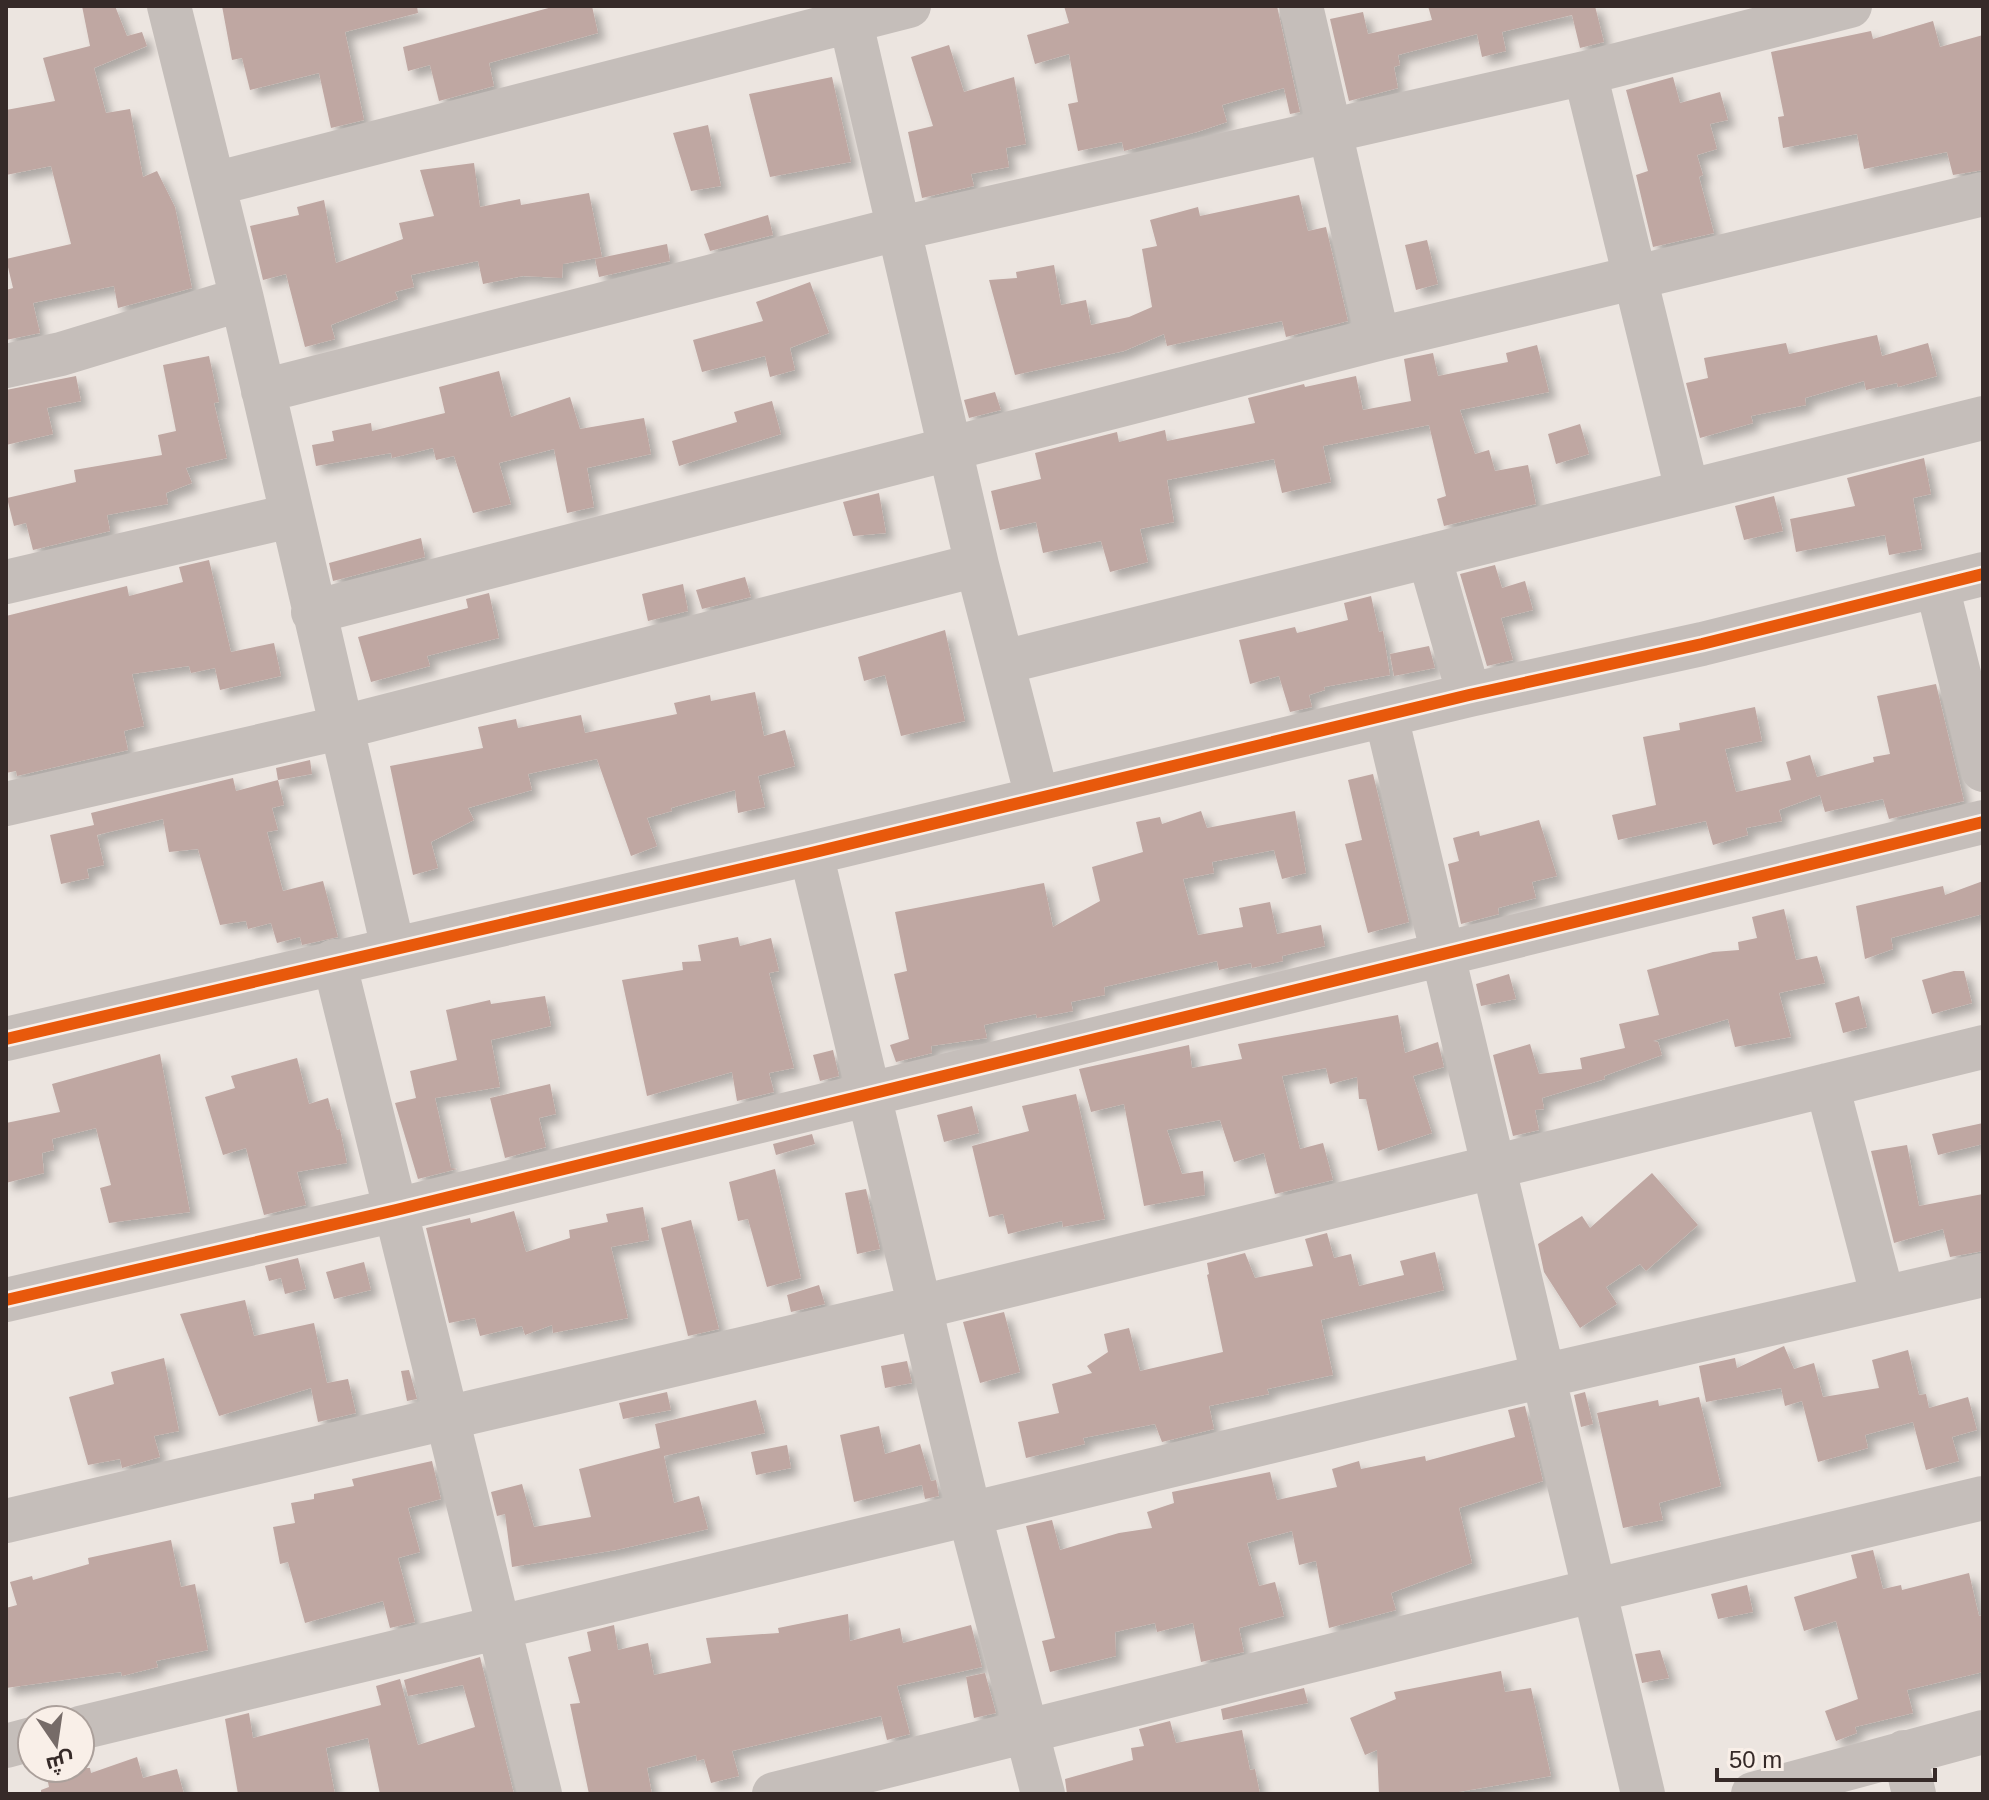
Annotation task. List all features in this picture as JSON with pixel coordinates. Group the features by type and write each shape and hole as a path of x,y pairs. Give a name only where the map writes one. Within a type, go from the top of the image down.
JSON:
{"street":[{"path":"169,6 242,299 339,728 393,948"},
{"path":"214,184 849,13 909,6"},
{"path":"1301,6 1378,339"},
{"path":"263,391 901,228 1585,73 1850,6"},
{"path":"849,13 977,565 1037,797"},
{"path":"1585,73 1687,490"},
{"path":"313,612 951,451 1378,339 1983,194"},
{"path":"6,366 61,354 242,299"},
{"path":"1004,662 1983,418"},
{"path":"6,582 290,516"},
{"path":"1429,556 1469,695"},
{"path":"6,804 339,728 977,565"},
{"path":"7,1033 811,853 1469,695 1702,644 1983,574"},
{"path":"1937,586 1983,770"},
{"path":"1386,716 1643,1794"},
{"path":"6,1300 396,1210 1983,822"},
{"path":"811,853 970,1516 1043,1794"},
{"path":"334,961 540,1794"},
{"path":"6,1521 921,1307 1983,1047"},
{"path":"1827,1085 1883,1298"},
{"path":"96,1724 1543,1376 1983,1275"},
{"path":"774,1794 1026,1734 1596,1590 1983,1498"},
{"path":"1753,1794 1983,1732"},
{"path":"1904,1752 1914,1794"}],"building":[{"path":"82,6 115,6 127,36 142,32 147,46 94,68 106,113 130,109 143,177 157,171 175,207 192,288 118,308 114,286 33,303 40,333 6,340 6,290 13,288 6,259 71,244 51,166 6,175 6,110 55,101 43,58 90,46"},
{"path":"222,6 417,6 418,13 345,32 364,120 331,128 319,73 250,90 242,58 232,60"},
{"path":"556,6 592,6 598,33 489,63 494,86 439,101 430,65 408,71 403,47"},
{"path":"1064,6 1277,6 1300,112 1290,114 1284,88 1222,105 1227,122 1197,132 1124,151 1122,142 1078,151 1068,104 1078,102 1069,54 1035,64 1027,35 1069,23"},
{"path":"1428,6 1595,6 1604,42 1580,48 1572,15 1502,32 1506,51 1482,57 1477,34 1398,55 1400,65 1394,67 1398,88 1349,101 1330,19 1363,12 1368,34 1432,20"},
{"path":"1933,21 1940,47 1983,35 1983,170 1953,175 1947,152 1864,169 1857,134 1783,148 1778,117 1784,116 1771,52 1871,31 1873,39"},
{"path":"949,45 964,92 1014,77 1026,144 1006,148 1009,167 971,174 974,186 922,198 908,132 933,126 911,57"},
{"path":"832,77 851,162 770,177 749,94"},
{"path":"1673,77 1680,103 1720,92 1728,120 1710,124 1717,149 1697,155 1703,175 1699,177 1714,233 1653,247 1636,175 1648,171 1626,90"},
{"path":"708,125 721,186 691,191 673,133"},
{"path":"474,163 480,207 520,199 521,205 589,193 602,257 563,264 562,278 523,276 483,284 478,261 411,275 414,287 395,292 398,299 331,325 335,339 305,347 286,274 263,280 250,226 299,215 297,207 324,200 336,263 403,239 399,223 434,216 420,170"},
{"path":"1299,195 1308,231 1326,227 1348,321 1286,337 1282,321 1167,346 1164,334 1124,351 1015,375 989,280 1017,278 1016,272 1054,265 1061,305 1086,300 1091,325 1129,317 1152,307 1142,249 1157,246 1150,220 1198,207 1200,216"},
{"path":"768,215 773,235 710,251 704,234"},
{"path":"1427,240 1438,284 1416,290 1405,245"},
{"path":"667,244 670,261 599,277 595,259"},
{"path":"810,282 829,333 790,348 795,370 770,377 765,356 702,372 693,340 763,321 756,302"},
{"path":"1877,335 1882,356 1928,343 1937,376 1898,387 1897,383 1866,390 1864,381 1805,398 1806,405 1751,416 1753,423 1700,438 1686,383 1708,378 1704,358 1786,343 1789,354"},
{"path":"1537,345 1549,392 1460,410 1475,454 1489,450 1495,471 1528,465 1536,504 1444,526 1437,499 1446,496 1429,425 1323,446 1331,482 1282,493 1274,459 1167,480 1174,522 1140,529 1148,562 1110,572 1101,541 1043,553 1036,522 1000,530 991,491 1041,479 1035,453 1117,432 1119,442 1165,430 1167,441 1255,423 1248,398 1304,384 1305,387 1356,376 1363,410 1411,401 1404,359 1433,353 1438,376 1508,362 1506,353"},
{"path":"209,356 219,402 214,403 227,458 186,468 192,483 166,493 168,504 107,515 110,531 33,550 26,523 14,526 7,498 76,482 74,470 162,455 158,435 176,431 163,365"},
{"path":"499,371 511,417 570,397 580,429 644,418 651,454 587,468 594,507 567,513 554,449 499,463 511,504 473,513 454,456 436,460 433,448 392,458 391,453 316,466 312,445 334,441 332,431 371,423 372,431 445,413 439,387"},
{"path":"76,376 81,401 47,408 53,434 6,445 6,390"},
{"path":"995,392 1001,410 969,418 964,400"},
{"path":"772,401 781,434 679,466 672,441 737,422 734,412"},
{"path":"1580,424 1589,454 1556,464 1548,434"},
{"path":"1924,458 1931,494 1913,498 1922,549 1889,555 1885,535 1796,552 1790,519 1855,506 1847,478"},
{"path":"879,493 886,533 853,536 843,502"},
{"path":"1774,496 1783,531 1744,540 1735,506"},
{"path":"421,538 425,557 333,581 329,563"},
{"path":"209,560 231,652 274,643 281,676 220,690 215,668 191,673 189,666 132,674 144,726 124,731 128,750 17,776 16,771 6,773 6,616 127,586 129,596 183,582 179,567"},
{"path":"1495,565 1502,588 1525,581 1533,610 1501,618 1513,660 1487,666 1460,574"},
{"path":"745,577 751,597 702,609 696,590"},
{"path":"683,584 688,611 648,621 642,594"},
{"path":"489,593 499,638 427,656 430,666 371,682 358,637 468,608 466,599"},
{"path":"1371,596 1379,632 1383,631 1390,675 1324,687 1325,690 1309,695 1312,707 1290,712 1279,676 1250,684 1239,640 1295,627 1297,633 1348,620 1344,603"},
{"path":"945,630 965,721 901,736 885,675 864,681 858,657"},
{"path":"1429,646 1435,668 1394,676 1390,654"},
{"path":"1936,684 1964,801 1889,819 1883,799 1825,812 1820,795 1779,810 1782,821 1746,828 1748,835 1713,845 1706,821 1618,840 1612,815 1656,805 1643,737 1680,730 1679,723 1755,707 1762,741 1725,749 1736,792 1791,780 1786,762 1810,755 1817,777 1874,762 1873,757 1890,754 1877,696"},
{"path":"755,692 764,736 785,730 795,766 758,776 765,807 738,813 735,790 671,808 672,811 647,818 657,846 631,856 597,759 528,774 532,790 468,808 474,820 431,842 438,868 413,875 390,766 483,748 478,727 516,719 518,728 581,715 585,733 677,714 674,703 710,695 711,701"},
{"path":"310,760 312,774 278,780 276,768"},
{"path":"1373,774 1409,922 1368,933 1345,844 1362,840 1348,780"},
{"path":"233,778 236,791 278,780 284,805 272,808 278,830 267,832 283,891 323,881 338,937 302,945 300,937 277,943 271,923 248,929 246,921 220,925 198,849 169,852 163,819 97,835 104,865 87,869 89,878 61,884 50,835 94,825 91,813"},
{"path":"1201,811 1207,828 1295,811 1306,873 1282,879 1274,850 1212,862 1214,873 1183,879 1198,935 1243,927 1239,908 1270,902 1277,934 1321,925 1325,946 1282,956 1283,961 1252,968 1251,963 1219,970 1217,961 1104,987 1105,995 1071,1002 1073,1011 1037,1018 1036,1014 984,1025 987,1038 931,1046 932,1053 896,1062 890,1045 909,1039 894,974 907,971 895,912 1044,883 1053,927 1100,901 1092,867 1143,852 1136,822 1160,817 1162,824"},
{"path":"1539,820 1557,876 1532,882 1536,898 1498,908 1499,914 1461,924 1448,864 1459,861 1453,838 1479,831 1480,836"},
{"path":"1983,881 1983,914 1891,938 1893,949 1865,959 1856,906 1943,886 1945,895"},
{"path":"1784,909 1796,960 1817,956 1825,983 1779,993 1791,1037 1735,1047 1728,1019 1653,1041 1658,1042 1662,1055 1604,1076 1605,1079 1542,1098 1544,1109 1535,1110 1539,1130 1513,1136 1493,1055 1530,1044 1539,1074 1582,1069 1580,1058 1625,1048 1619,1024 1659,1015 1647,970 1713,952 1739,950 1738,942 1757,938 1752,917"},
{"path":"738,937 740,946 771,938 779,971 769,973 794,1068 769,1073 774,1092 737,1101 732,1072 647,1096 622,980 683,970 682,962 701,961 698,945"},
{"path":"1964,971 1972,1003 1932,1014 1922,980"},
{"path":"1509,974 1516,999 1481,1006 1476,984"},
{"path":"545,996 551,1026 491,1040 500,1087 435,1098 451,1168 457,1169 418,1179 395,1103 416,1098 410,1071 457,1060 446,1010 490,1000 491,1004"},
{"path":"1859,996 1867,1027 1843,1033 1835,1003"},
{"path":"1398,1015 1405,1053 1438,1042 1444,1067 1413,1076 1432,1133 1378,1151 1366,1099 1359,1099 1357,1077 1330,1084 1326,1068 1282,1076 1300,1149 1323,1143 1333,1180 1275,1194 1264,1153 1234,1162 1220,1120 1167,1130 1182,1174 1203,1171 1205,1195 1144,1206 1124,1104 1091,1112 1079,1069 1189,1045 1192,1068 1242,1059 1238,1044"},
{"path":"833,1050 839,1076 820,1081 813,1055"},
{"path":"160,1054 190,1212 109,1223 100,1188 111,1185 96,1128 52,1139 54,1150 42,1153 44,1173 6,1183 6,1123 60,1112 52,1084"},
{"path":"297,1058 309,1104 328,1098 337,1130 340,1129 347,1163 297,1172 306,1205 264,1215 246,1148 223,1155 205,1097 235,1088 231,1076"},
{"path":"550,1084 556,1114 539,1118 546,1147 505,1158 490,1098"},
{"path":"1076,1094 1105,1219 1063,1227 1062,1221 1008,1234 1003,1214 989,1217 972,1146 1029,1131 1022,1106"},
{"path":"972,1106 979,1133 944,1142 937,1115"},
{"path":"1983,1123 1983,1144 1938,1155 1932,1134"},
{"path":"812,1134 815,1144 776,1155 773,1144"},
{"path":"1907,1145 1919,1206 1983,1194 1983,1251 1950,1257 1943,1229 1894,1243 1871,1151"},
{"path":"775,1169 801,1278 767,1287 748,1219 738,1221 729,1182"},
{"path":"1652,1173 1698,1225 1646,1271 1640,1264 1606,1287 1617,1304 1580,1328 1544,1272 1538,1244 1582,1216 1590,1228"},
{"path":"866,1189 880,1249 857,1254 845,1193"},
{"path":"643,1207 649,1240 611,1247 628,1318 553,1333 552,1325 525,1335 522,1326 480,1336 475,1318 449,1323 426,1228 470,1218 471,1223 514,1211 526,1252 570,1238 569,1230 608,1222 606,1214"},
{"path":"691,1220 719,1329 688,1336 661,1228"},
{"path":"1327,1233 1334,1258 1351,1254 1359,1286 1404,1275 1400,1261 1435,1252 1444,1290 1321,1320 1333,1375 1267,1389 1269,1394 1209,1406 1214,1429 1162,1442 1155,1424 1083,1438 1085,1444 1026,1458 1018,1422 1059,1413 1052,1384 1092,1373 1087,1366 1108,1352 1104,1334 1129,1328 1140,1371 1223,1352 1207,1263 1245,1253 1255,1278 1313,1266 1305,1239"},
{"path":"298,1258 306,1289 285,1294 281,1278 269,1281 265,1266"},
{"path":"364,1262 371,1290 334,1299 326,1272"},
{"path":"819,1285 825,1304 791,1312 787,1295"},
{"path":"245,1300 254,1336 314,1323 327,1383 348,1379 356,1413 318,1422 311,1388 219,1416 180,1314"},
{"path":"1004,1312 1020,1372 980,1383 963,1322"},
{"path":"1784,1346 1794,1369 1814,1363 1823,1397 1879,1388 1872,1360 1908,1350 1919,1395 1926,1394 1929,1408 1968,1397 1977,1430 1952,1437 1959,1461 1926,1470 1913,1422 1865,1435 1868,1448 1818,1462 1802,1401 1785,1406 1781,1388 1706,1402 1699,1366 1735,1358 1737,1368"},
{"path":"164,1358 179,1431 154,1436 160,1457 122,1468 120,1459 88,1465 69,1397 114,1384 111,1372"},
{"path":"907,1361 912,1383 885,1388 881,1366"},
{"path":"409,1370 417,1399 407,1401 401,1371"},
{"path":"667,1392 671,1410 623,1419 619,1403"},
{"path":"1585,1392 1593,1424 1581,1427 1574,1395"},
{"path":"1699,1397 1721,1486 1659,1503 1663,1520 1623,1528 1597,1413 1658,1400 1659,1406"},
{"path":"756,1400 765,1433 664,1456 674,1503 699,1496 708,1529 616,1550 512,1567 505,1514 497,1516 491,1492 522,1484 534,1527 591,1517 579,1469 660,1448 655,1424"},
{"path":"1525,1406 1543,1481 1459,1508 1472,1563 1391,1593 1396,1610 1329,1628 1316,1561 1299,1565 1292,1531 1247,1543 1259,1586 1275,1582 1284,1616 1239,1628 1244,1652 1201,1662 1193,1623 1157,1632 1155,1623 1115,1632 1116,1656 1050,1672 1042,1641 1055,1638 1026,1526 1052,1520 1060,1550 1119,1533 1152,1528 1147,1512 1174,1503 1172,1492 1270,1472 1277,1500 1337,1487 1332,1469 1359,1461 1361,1469 1425,1456 1426,1461 1515,1437 1508,1410"},
{"path":"879,1426 885,1454 920,1444 931,1481 936,1480 939,1496 925,1499 922,1485 854,1502 840,1435"},
{"path":"787,1445 791,1468 756,1475 751,1452"},
{"path":"432,1461 441,1499 408,1508 420,1552 398,1558 415,1622 390,1628 383,1601 305,1623 288,1562 280,1564 273,1527 295,1523 291,1503 314,1499 314,1494 354,1486 352,1479"},
{"path":"171,1540 181,1587 195,1584 208,1650 156,1661 158,1667 122,1676 121,1672 6,1688 6,1608 17,1605 10,1582 32,1576 33,1580 89,1564 88,1558"},
{"path":"1873,1550 1883,1589 1901,1585 1902,1590 1969,1573 1979,1616 1983,1615 1983,1672 1907,1690 1913,1713 1855,1727 1857,1733 1836,1741 1825,1711 1858,1699 1836,1621 1804,1631 1794,1597 1857,1578 1851,1555"},
{"path":"1747,1585 1753,1612 1718,1619 1711,1594"},
{"path":"848,1614 850,1641 900,1628 903,1643 971,1625 982,1667 897,1686 910,1734 887,1740 881,1716 732,1751 739,1776 711,1783 704,1759 697,1761 696,1755 647,1768 652,1794 589,1794 570,1704 580,1703 568,1657 591,1651 587,1632 614,1625 618,1650 648,1643 654,1675 711,1663 706,1638 779,1633 778,1628"},
{"path":"1660,1650 1669,1678 1642,1683 1635,1654"},
{"path":"480,1657 514,1794 380,1794 368,1738 326,1748 335,1794 238,1794 225,1719 249,1713 253,1738 381,1705 376,1686 400,1679 418,1745 475,1727 463,1685 408,1696 404,1680"},
{"path":"1501,1671 1505,1692 1531,1688 1551,1776 1447,1794 1379,1794 1377,1750 1365,1755 1350,1718 1396,1699 1394,1692"},
{"path":"985,1673 996,1713 974,1718 966,1677"},
{"path":"1304,1688 1308,1703 1223,1720 1221,1709"},
{"path":"1170,1721 1176,1743 1242,1730 1250,1770 1255,1769 1260,1794 1067,1794 1065,1779 1133,1760 1131,1748 1144,1746 1139,1729"},
{"path":"137,1757 143,1778 177,1769 184,1794 41,1794 48,1784 96,1784 96,1771"}],"cycle path":[{"path":"6,1039 811,853 1469,695 1702,644 1983,574"},
{"path":"6,1300 396,1210 1983,822"}]}
